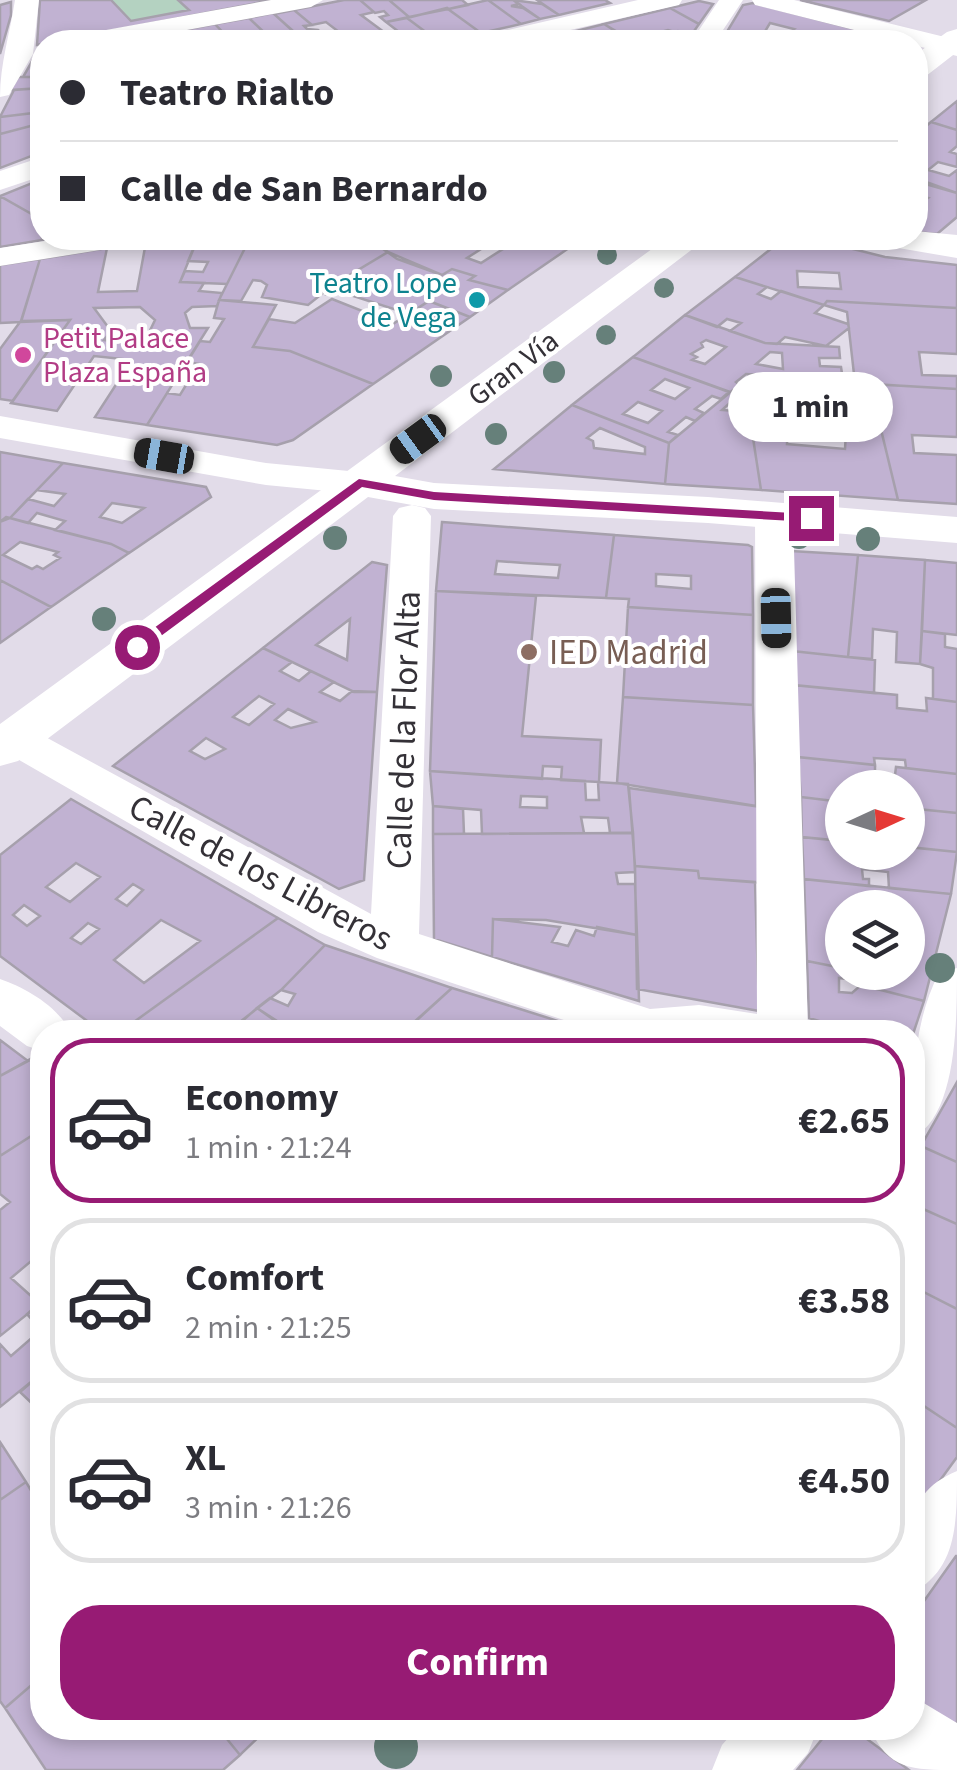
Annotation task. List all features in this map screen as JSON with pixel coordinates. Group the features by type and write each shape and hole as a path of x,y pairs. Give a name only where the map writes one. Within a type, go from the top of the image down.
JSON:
{"street":[{"path":"0,89 21,55 27,0"},
{"path":"149,30 311,0"},
{"path":"539,30 670,0"},
{"path":"711,30 732,0"},
{"path":"764,0 894,30"},
{"path":"928,38 954,44"},
{"path":"928,61 954,44"},
{"path":"0,182 30,171"},
{"path":"928,241 957,244"},
{"path":"0,257 44,250"},
{"name":"Gran Vía","path":"7,744 673,250"},
{"path":"0,427 266,474 359,483 434,496 774,515 957,530"},
{"path":"774,515 782,1020"},
{"name":"Calle de la Flor Alta","path":"394,945 412,516"},
{"name":"Calle de los Libreros","path":"7,744 334,919 394,945 623,1020"},
{"path":"925,1075 957,988"},
{"path":"0,999 30,1021"},
{"path":"925,1545 957,1502"},
{"path":"747,1770 773,1740"},
{"path":"921,1740 957,1766"}],"lane":[{"path":"928,248 957,253"}],"shaded area":[{"name":"IED Madrid","path":"436,591 629,599 617,783 430,771"}],"green space":[{"path":"111,0 178,0 189,10 131,21"}],"building":[{"path":"40,0 111,0 131,21 189,10 178,0 273,0 116,30 38,30"},
{"path":"360,0 374,12 361,15 381,30 336,30 326,22 312,25 294,10"},
{"path":"360,0 389,0 409,17 386,22 380,17 388,15 384,11 375,13"},
{"path":"389,0 462,0 468,5 409,17"},
{"path":"488,0 521,24 477,30 448,9"},
{"path":"488,0 513,0 519,4 511,6 523,8 540,19 521,24"},
{"path":"513,0 542,4 559,15 540,19"},
{"path":"537,0 605,0 610,3 559,15"},
{"path":"800,0 926,0 889,21"},
{"path":"699,1 713,4 699,24 670,8"},
{"path":"11,2 11,15 0,54 0,5"},
{"path":"753,3 858,30 793,30 770,23 766,30 728,30 743,5"},
{"path":"447,8 477,30 423,30 407,18"},
{"path":"670,8 699,24 695,30 614,30 604,24"},
{"path":"294,10 312,25 304,26 307,29 318,30 292,30 274,14"},
{"path":"273,13 292,30 262,30 249,18"},
{"path":"249,18 262,30 221,30 215,24"},
{"path":"407,18 423,30 396,30 386,22"},
{"path":"215,24 221,30 183,30"},
{"path":"604,24 614,30 580,30"},
{"path":"18,77 30,77 30,89 10,90"},
{"path":"30,89 30,113 0,117 14,90"},
{"path":"957,101 957,130 931,122"},
{"path":"30,113 30,126 0,134 0,117"},
{"path":"928,124 957,130 957,146 950,152 957,154 957,167 938,162 928,170"},
{"path":"30,126 30,157 0,168 0,134"},
{"path":"928,170 949,176 957,170 957,193 928,183"},
{"path":"30,184 30,213 0,196"},
{"path":"928,185 957,193 957,217 937,234 928,233"},
{"path":"0,196 30,213 30,242 0,247"},
{"path":"107,250 98,292 137,291 145,250 193,250 180,282 204,283 199,291 222,293 217,306 192,307 185,313 190,328 208,328 147,425 95,417 132,360 94,356 57,411 11,403 70,320 21,321 40,259","holes":["140,307 155,320 143,345 104,340 111,331 94,308"]},
{"path":"193,250 244,250 227,284 180,282 185,271 203,272 208,262 188,261"},
{"path":"244,250 388,252 308,305 262,297 267,285 253,280 241,301 219,300"},
{"path":"385,250 479,250 467,258 481,263 501,250 566,250 508,290 469,280 475,276 452,269 442,275 397,259"},
{"path":"770,250 857,250 957,265 957,308 827,301 824,305 735,277","holes":["797,271 839,273 841,289 798,287"]},
{"path":"388,252 442,275 452,269 475,276 469,280 508,290 470,317 429,301 409,314 341,292 327,294 333,285"},
{"path":"40,259 21,322 0,323 0,265"},
{"path":"735,277 767,287 758,294 771,299 781,291 824,305 815,313 848,324 849,328 826,346 785,337 777,344 730,331 741,323 727,319 717,327 685,315"},
{"path":"332,299 380,318 374,322 388,327 429,301 470,317 373,384 290,351 253,347 269,319 295,323"},
{"path":"219,300 276,305 253,347 290,351 373,384 293,440 277,445 147,425 167,393 180,395 199,364 187,362 200,341 210,342 224,319 214,318"},
{"path":"827,301 957,308 957,354 919,352 922,375 957,376 957,389 855,383 847,312 824,305"},
{"path":"685,315 765,343 839,347 840,358 819,358 820,366 841,367 843,380 746,374 736,382 746,390 730,392 633,357","holes":["706,340 726,347 705,364 692,360 697,357 691,354 703,347 701,343","770,352 782,353 783,369 756,364"]},
{"name":"Petit Palace Plaza España","path":"70,320 13,401 0,399 0,349 20,322"},
{"path":"633,357 729,392 721,399 712,396 695,409 704,413 695,421 686,417 668,432 678,435 669,443 572,405","holes":["665,379 689,388 675,399 651,390","638,402 662,411 648,423 623,414"]},
{"path":"755,377 870,384 898,500 761,490 745,386 756,386","holes":["788,428 846,432 845,449 787,444"]},
{"path":"870,384 957,389 957,437 912,435 914,453 957,455 957,504 898,500"},
{"path":"733,390 746,390 747,401 732,401 722,410 749,412 761,490 665,484 669,443"},
{"path":"572,405 669,443 665,484 494,469","holes":["600,428 645,447 645,454 594,448 593,441 587,438"]},
{"path":"0,452 63,463 10,518 0,522"},
{"path":"63,463 206,487 211,497 129,553 111,544 55,530 65,521 37,513 28,523 10,518 28,499 54,506 65,494 37,490","holes":["112,503 144,508 122,523 100,517"]},
{"path":"6,517 111,544 129,553 51,607 0,580 0,522","holes":["20,542 58,552 54,555 60,558 43,569 32,569 3,555"]},
{"path":"442,522 614,535 606,598 436,591","holes":["497,561 560,565 558,578 495,574"]},
{"path":"614,535 752,547 753,615 628,607 629,599 606,598","holes":["656,574 691,576 691,589 656,586"]},
{"path":"791,551 858,555 848,657 792,651"},
{"path":"858,555 925,560 920,664 896,662 897,632 873,629 872,659 848,657"},
{"path":"925,560 957,563 957,635 922,631"},
{"path":"372,562 387,565 377,692 354,692 263,648","holes":["350,619 347,660 316,645"]},
{"path":"0,580 51,607 0,643"},
{"path":"436,591 536,596 522,736 601,740 599,782 561,780 562,767 543,766 542,779 430,771"},
{"path":"628,607 753,615 753,705 623,697"},
{"path":"922,631 945,634 945,647 957,649 957,702 933,699 933,668 920,664"},
{"path":"263,648 292,662 280,671 299,681 311,671 334,682 320,692 340,701 352,691 377,692 364,880 339,889 113,766","holes":["259,696 274,704 249,725 233,717","288,709 315,722 291,728 275,720","206,738 225,749 205,759 190,751"]},
{"path":"792,651 875,660 874,693 794,685"},
{"path":"794,685 897,695 897,708 927,711 926,698 957,702 957,774 906,768 905,760 874,758 875,765 798,757"},
{"path":"623,697 753,705 756,806 617,783"},
{"path":"798,757 875,765 875,770 825,770 825,800 801,797"},
{"path":"925,770 957,774 957,813 925,810"},
{"path":"430,771 585,781 586,800 599,800 598,782 628,784 633,833 610,833 608,818 581,817 584,833 482,834 481,810 433,806","holes":["521,796 547,797 547,808 520,807"]},
{"path":"629,788 761,807 762,883 699,878 698,871 635,866"},
{"path":"801,797 825,800 825,839 802,837"},
{"path":"71,799 278,918 137,1020 86,1020 0,956 0,855","holes":["76,863 100,877 70,902 46,887","133,884 143,890 127,906 116,899","24,905 40,916 27,926 13,915","161,920 200,941 144,983 114,960","88,923 99,929 81,944 71,938"]},
{"path":"433,806 463,809 464,834 433,834"},
{"path":"925,810 957,813 957,852 925,849"},
{"path":"633,833 635,872 616,873 618,884 635,884 637,935 546,920 493,919 492,957 434,939 433,834"},
{"path":"802,837 825,839 825,870 862,870 869,886 804,879"},
{"path":"925,849 957,852 951,894 889,888 888,872 871,870 925,870"},
{"path":"635,866 698,871 699,878 755,882 759,1011 637,989"},
{"path":"804,879 912,890 825,890 825,965 807,961"},
{"path":"925,891 951,894 924,1001 881,990 925,990"},
{"path":"278,918 325,945 281,990 242,1020 137,1020"},
{"path":"493,919 560,927 552,942 568,946 576,930 594,936 597,927 637,935 639,1001 492,957"},
{"path":"325,945 452,988 417,1020 276,1020 257,1008 270,998 288,1006 295,994 281,990"},
{"path":"807,961 825,965 825,990 881,990 924,1001 918,1020 809,1018"},
{"path":"452,988 555,1020 416,1020"},
{"path":"257,1008 274,1020 243,1020"},
{"path":"0,1040 28,1061 0,1076"},
{"path":"30,1059 30,1137 0,1156 0,1076"},
{"path":"957,1082 957,1162 925,1148 925,1139"},
{"path":"30,1137 30,1262 11,1278 30,1295 30,1312 0,1336 0,1210 10,1202 0,1194 0,1156"},
{"path":"925,1148 957,1162 957,1224 925,1210"},
{"path":"925,1210 957,1224 957,1309 925,1293"},
{"path":"925,1293 957,1309 957,1428 925,1407"},
{"path":"30,1340 30,1383 0,1407 0,1344 11,1356"},
{"path":"30,1383 30,1402 20,1392"},
{"path":"925,1407 957,1428 957,1457 925,1501"},
{"path":"0,1442 26,1482 0,1500"},
{"path":"26,1482 30,1489 30,1686 5,1708 0,1701 0,1500"},
{"path":"957,1556 957,1732 925,1709 925,1600"},
{"path":"30,1686 30,1740 228,1740 240,1755 223,1770 46,1770 5,1708"},
{"path":"228,1740 256,1740 240,1755"},
{"path":"821,1740 868,1740 909,1770 797,1770"}],"place":[{"name":"Teatro Lope de Vega","path":"477,300"},
{"name":"Petit Palace Plaza España","path":"23,355"},
{"name":"IED Madrid","path":"529,652"}],"route":[{"path":"137,647 359,483 434,496 811,518"}]}
